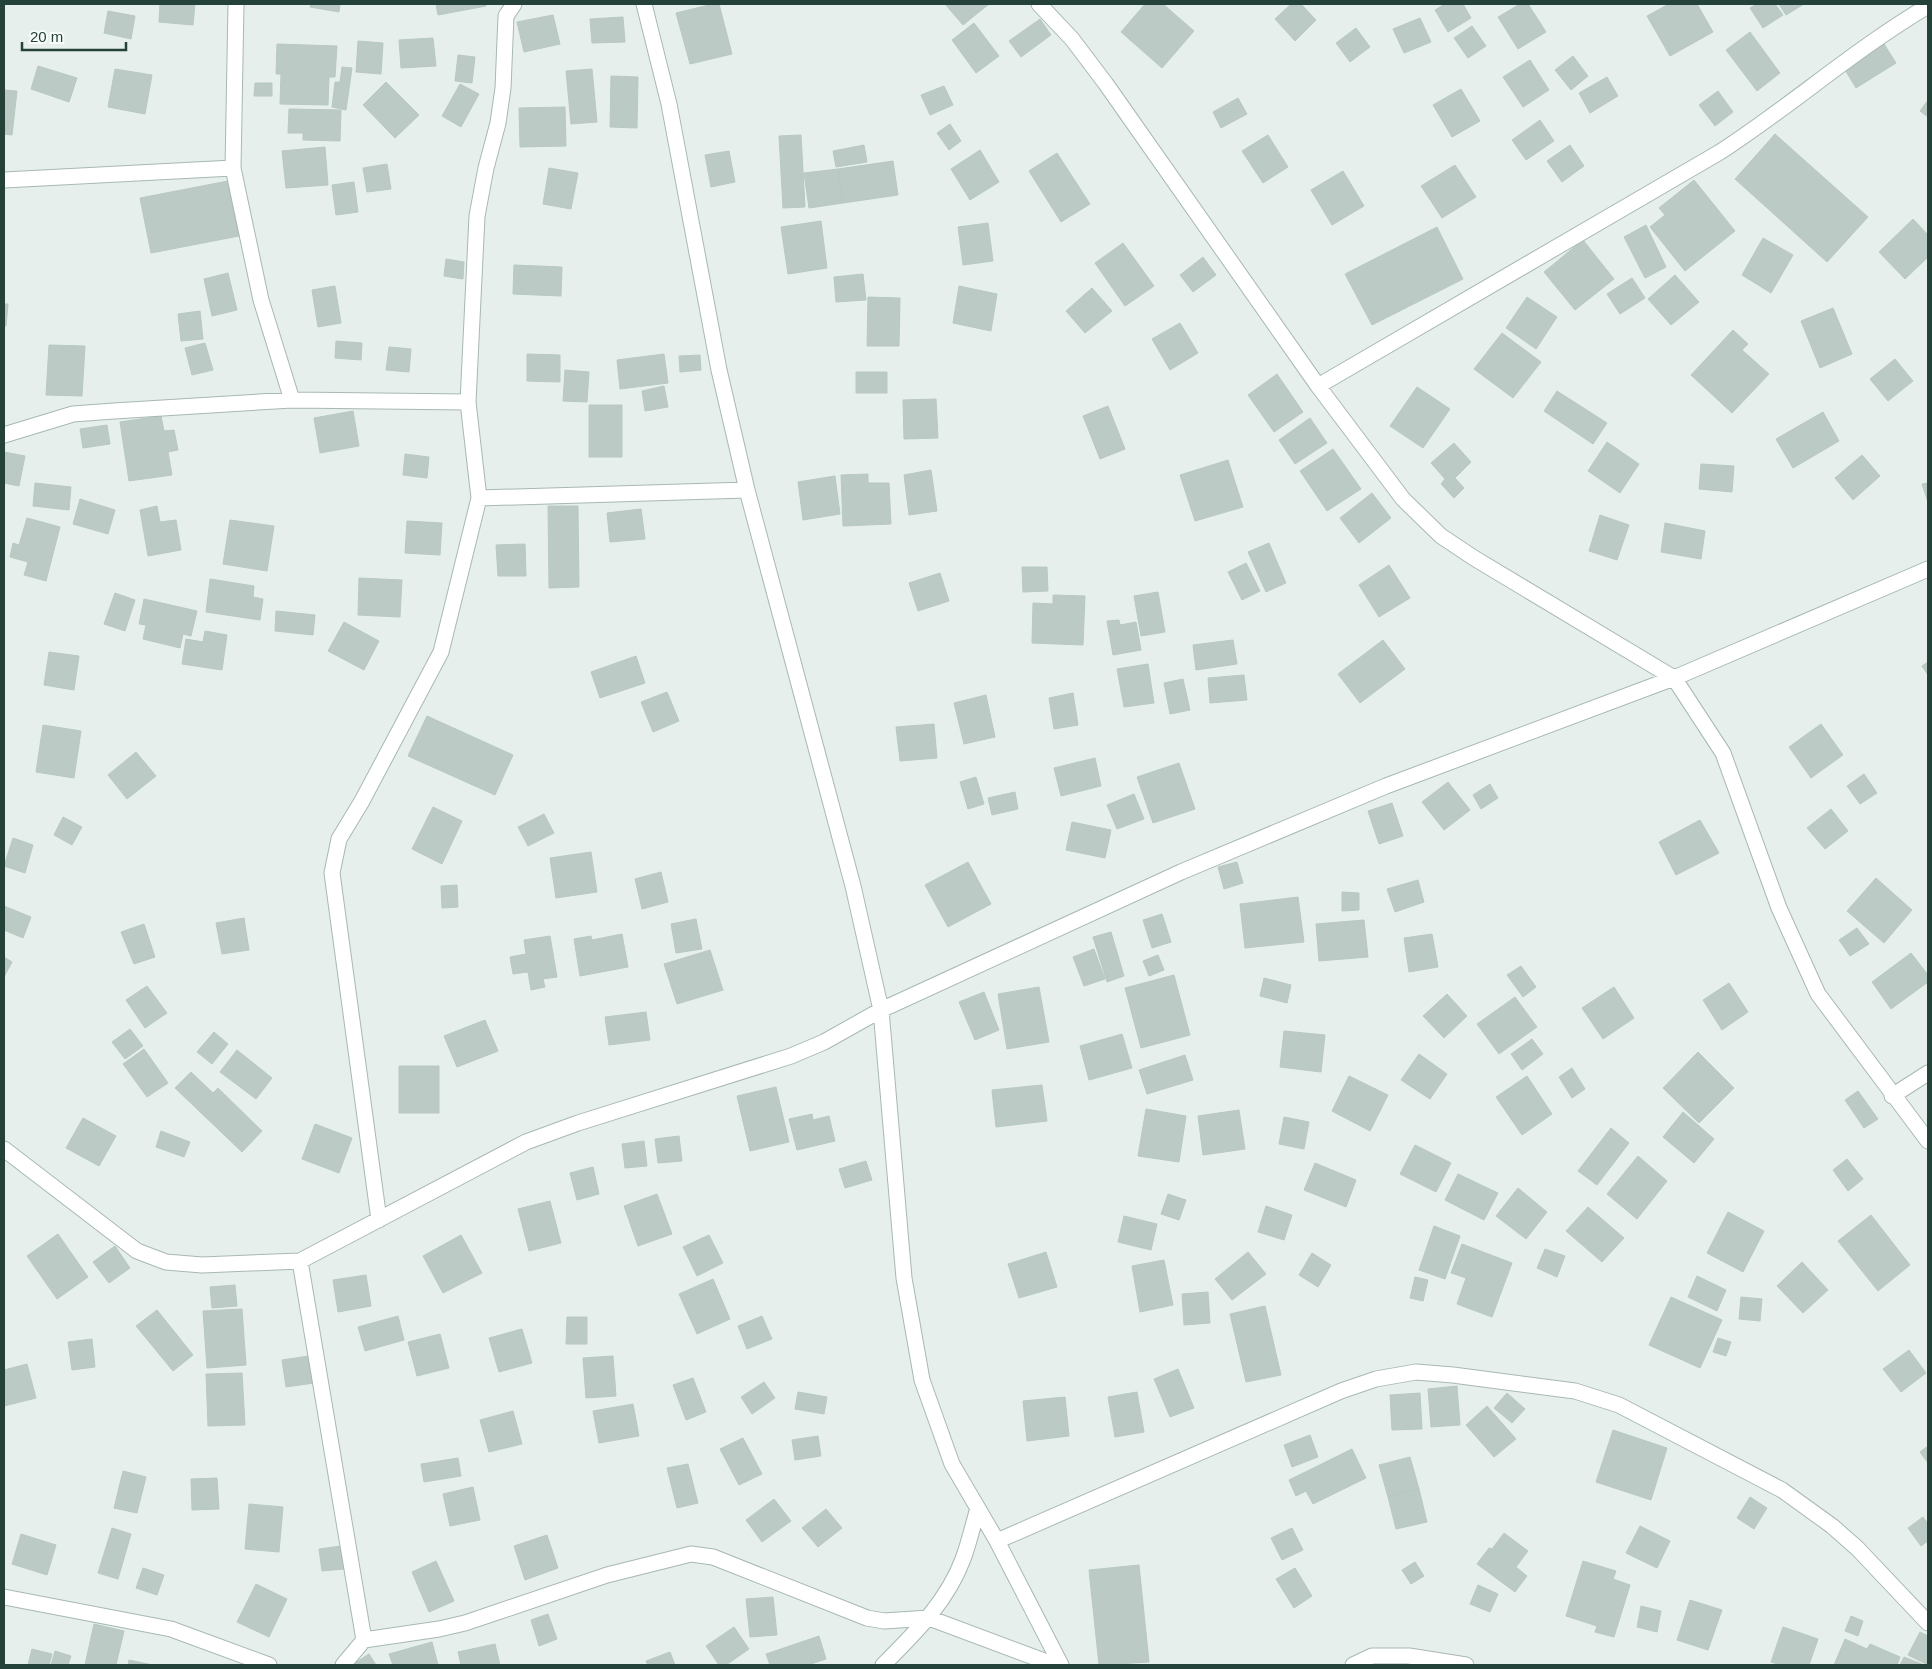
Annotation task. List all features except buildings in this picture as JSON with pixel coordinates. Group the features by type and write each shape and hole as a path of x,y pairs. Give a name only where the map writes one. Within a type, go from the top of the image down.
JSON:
{"street":[{"path":"236,4 233,168 261,300 292,400"},
{"path":"379,1220 332,873 339,839 362,801 441,652 479,498 468,402 477,216 504,88 506,16 514,4"},
{"path":"644,4 669,104 719,370 747,490 853,886 881,1010 904,1278 922,1380 952,1464 997,1541 1061,1665"},
{"path":"1039,4 1072,39 1106,84 1318,386 1403,499 1441,536 1474,558 1674,678 1722,753 1779,908 1818,994 1892,1096 1928,1141"},
{"path":"1318,386 1720,152 1747,135 1837,67 1907,18 1928,6"},
{"path":"4,180 233,168"},
{"path":"4,435 73,414 292,400 468,402"},
{"path":"479,498 747,490"},
{"path":"4,1149 137,1251 166,1262 202,1265 300,1261 526,1142 578,1123 791,1056 824,1042 881,1010 1181,872 1386,786 1674,678 1928,570"},
{"path":"1892,1096 1928,1072"},
{"path":"300,1261 364,1640"},
{"path":"997,1541 1341,1391 1376,1379 1416,1372 1453,1375 1575,1391 1619,1405 1765,1481 1782,1490 1845,1537 1928,1623"},
{"path":"883,1665 929,1618 953,1582 963,1559 978,1508"},
{"path":"343,1665 364,1640 439,1630 607,1575 691,1554 713,1557 867,1618 884,1621 929,1618 1055,1665"},
{"path":"4,1597 171,1629 269,1665"},
{"path":"1353,1665 1372,1656 1409,1656 1466,1665"}]}
